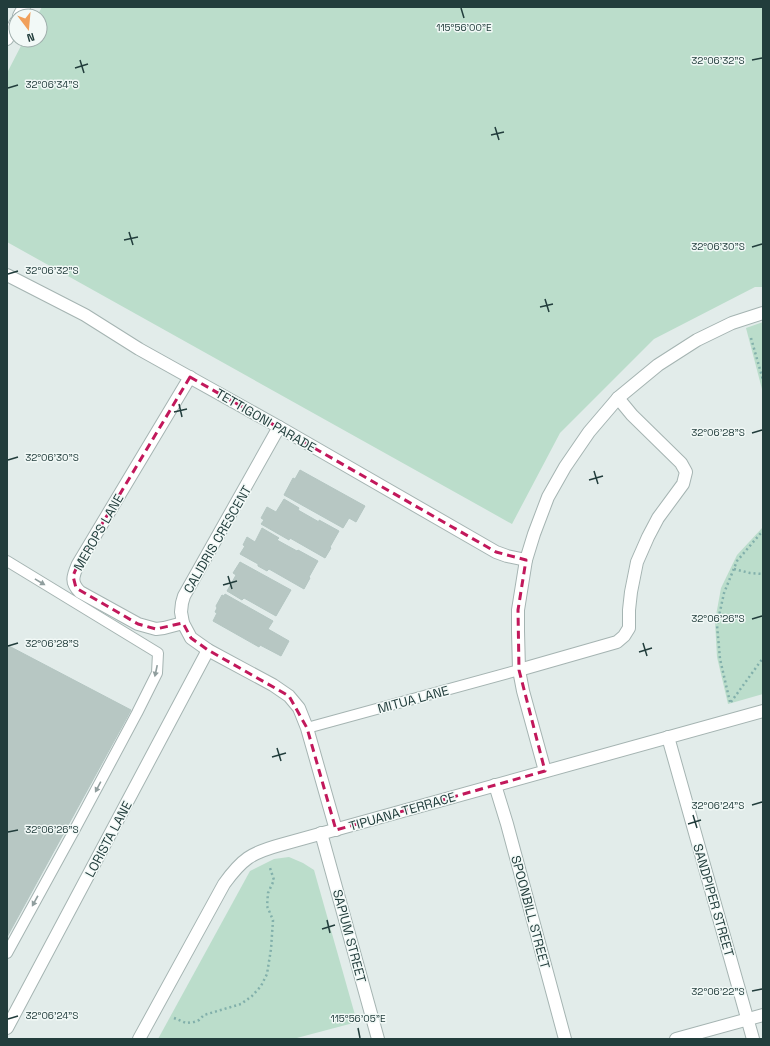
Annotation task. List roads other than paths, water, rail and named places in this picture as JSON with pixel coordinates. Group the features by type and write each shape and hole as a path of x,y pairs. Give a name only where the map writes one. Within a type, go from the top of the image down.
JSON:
{"street":[{"name":"TETTIGONI PARADE","path":"7,275 85,315 140,349 496,552 526,560"},
{"path":"545,771 523,691 519,670 518,610 526,560 548,497 565,467 590,432 618,398 658,364 697,340 732,323 763,313"},
{"name":"MEROPS LANE","path":"183,623 164,628 156,628 138,624 80,592 73,583 73,576 78,564 190,377"},
{"path":"519,670 617,642 624,636 629,628 631,592 637,562 658,518 683,484 686,472 681,462 632,415 618,398"},
{"name":"CALIDRIS CRESCENT","path":"279,427 184,596 181,612 183,623 191,638 208,650 273,685 289,696 299,708 307,728 336,830"},
{"name":"LORISTA LANE","path":"7,1028 208,650"},
{"name":"TIPUANA TERRACE","path":"139,1039 224,884 234,869 246,859 263,850 763,710"},
{"name":"SANDPIPER STREET","path":"668,737 753,1039"},
{"name":"SPOONBILL STREET","path":"495,785 507,824 565,1039"},
{"name":"SAPIUM STREET","path":"322,833 378,1039"},
{"path":"676,1039 763,1015"}],"lane":[{"path":"7,561 158,653 157,673 137,713 76,829 7,952"},
{"name":"MITUA LANE","path":"307,728 519,670"}]}
